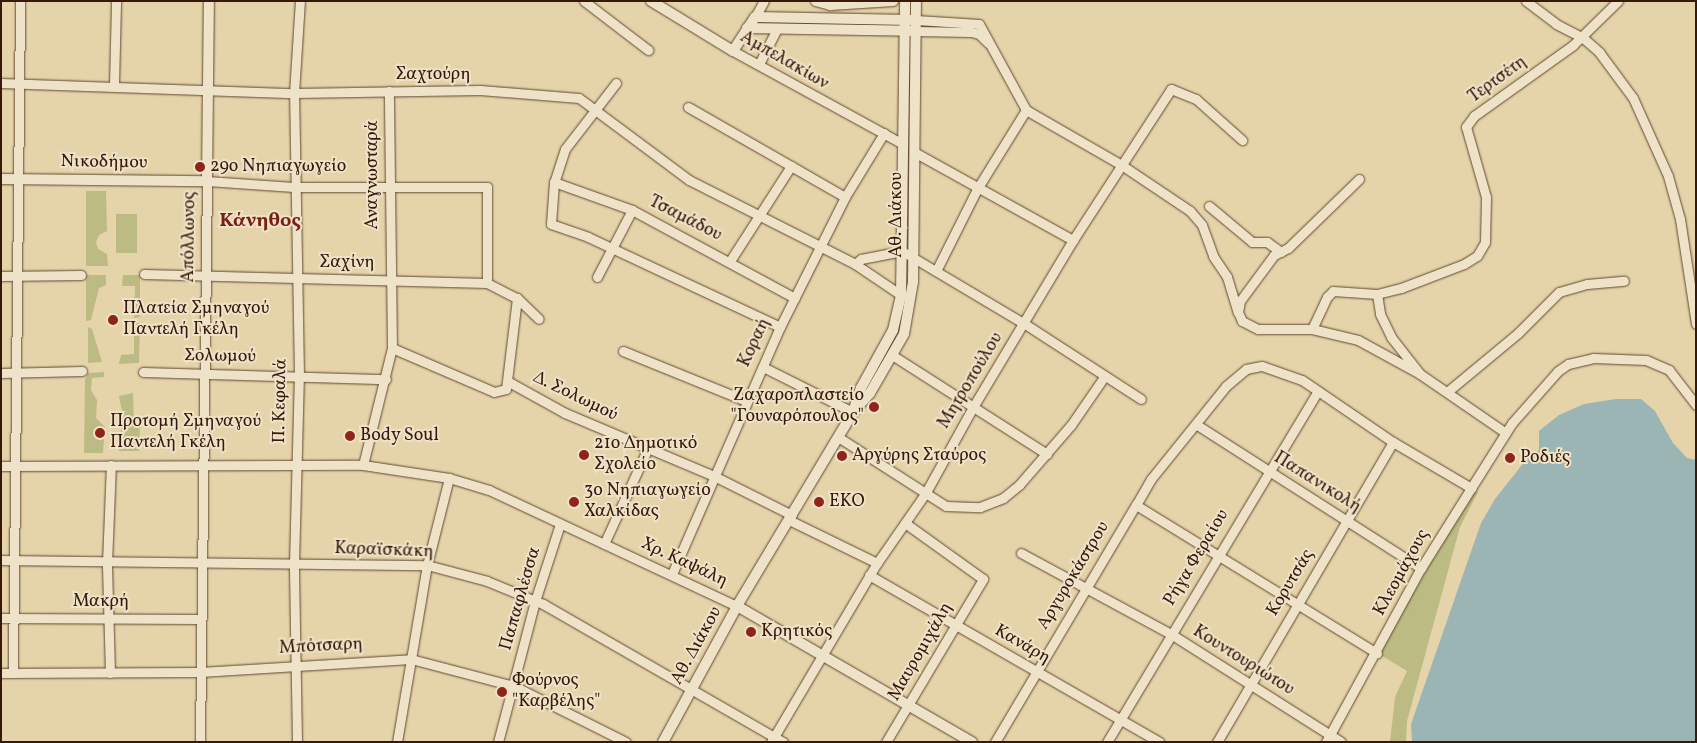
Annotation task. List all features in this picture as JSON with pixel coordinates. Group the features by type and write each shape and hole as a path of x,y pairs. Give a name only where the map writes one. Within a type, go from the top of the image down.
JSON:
{"street":[{"path":"13,674 12,560 17,467 18,275 16,178 20,1"},
{"path":"114,86 116,1"},
{"name":"Απόλλωνος","path":"200,672 209,1"},
{"name":"Π. Κεφαλά","path":"298,742 294,564 299,375 294,187 294,93 300,1"},
{"path":"584,1 648,50"},
{"path":"733,51 764,1"},
{"path":"815,1 830,5 893,1"},
{"name":"Αθ. Διάκου","path":"853,412 860,388 893,330 901,295 905,1"},
{"name":"Αθ. Διάκου","path":"663,742 737,606 853,412 870,393 892,354 908,320 913,257 916,1"},
{"path":"1526,1 1556,24 1582,36 1615,70 1633,98 1668,176 1680,219 1696,324"},
{"name":"Τερτσέτη","path":"1312,329 1326,296 1333,291 1376,294 1437,275 1478,256 1485,242 1486,197 1466,127 1474,116 1582,36 1618,1"},
{"name":"Αμπελακίων","path":"656,3 733,51 903,144"},
{"path":"754,17 905,20 916,26 980,34 995,50 1026,110 1120,164 1190,211 1202,225 1213,256 1227,278 1242,321 1258,329 1312,329 1358,340 1420,374 1506,433"},
{"path":"747,28 905,31 916,26"},
{"path":"759,64 777,28"},
{"name":"Σαχτούρη","path":"1,83 19,82 294,93 480,90 580,98 689,180 757,217 855,264 901,295"},
{"path":"616,84 565,149 554,182 551,224 567,227 780,327"},
{"name":"Μητροπούλου","path":"773,739 824,656 876,563 925,494 972,407 1025,324 1073,240 1120,164 1171,89 1196,99 1242,140"},
{"name":"Αναγνωσταρά","path":"363,465 386,379 392,348 389,91"},
{"path":"688,107 845,197"},
{"path":"936,270 977,189 1026,110"},
{"name":"Κοραή","path":"672,574 780,327 845,197 884,133"},
{"path":"914,152 977,189 1073,240"},
{"path":"730,261 791,166"},
{"name":"Νικοδήμου","path":"1,179 206,181"},
{"path":"1238,312 1240,301 1274,255 1281,252 1360,179"},
{"path":"206,181 294,187 487,187 487,283"},
{"name":"Τσαμάδου","path":"554,182 632,210 730,261 795,298"},
{"path":"1209,206 1252,242 1267,242 1281,252"},
{"path":"597,277 632,210"},
{"path":"855,264 861,259 902,251 1025,324 1104,377 1141,399"},
{"name":"Σαχίνη","path":"144,274 487,283 517,298 539,319"},
{"path":"1,276 81,275"},
{"path":"1447,392 1518,332 1559,292 1587,284 1624,281"},
{"path":"1376,294 1380,314 1391,337 1420,374"},
{"path":"508,386 517,298"},
{"name":"Δ. Σολωμού","path":"392,348 494,392 508,386 565,413 714,476 790,517"},
{"path":"624,351 746,402"},
{"path":"892,354 1047,454"},
{"name":"Κλεομάχους","path":"1327,738 1377,653 1421,568 1471,488 1512,424 1558,371 1568,364 1593,358 1631,358 1658,363 1684,385 1696,405"},
{"name":"Αργυροκάστρου","path":"995,742 1035,672 1139,507 1151,479 1197,425 1226,386 1246,369 1262,366 1283,372 1393,442 1471,488"},
{"path":"763,367 853,412"},
{"path":"1,373 82,371"},
{"name":"Σολωμού","path":"143,372 204,372 386,379"},
{"path":"838,437 946,506 980,507 1003,498 1047,454 1104,377"},
{"name":"Ρήγα Φεραίου","path":"1107,742 1218,554 1317,392"},
{"name":"Παπανικολή","path":"1197,425 1421,568"},
{"name":"Κορυτσάς","path":"1217,742 1393,442"},
{"path":"604,544 648,448"},
{"path":"110,673 107,563 111,465"},
{"name":"Χρ. Καψάλη","path":"1,466 296,467 363,465 449,478 489,490 737,606 972,742"},
{"path":"397,742 426,565 449,478"},
{"path":"1139,507 1377,653"},
{"path":"790,517 876,563"},
{"name":"Μαυρομιχάλη","path":"886,742 983,578 905,523"},
{"name":"Παπαφλέσσα","path":"498,742 535,601 560,524"},
{"name":"Κουντουριώτου","path":"1021,553 1170,634 1327,738 1341,742"},
{"name":"Καραϊσκάκη","path":"1,560 107,563 426,565 487,581 535,601 693,687 773,739 783,742"},
{"name":"Κανάρη","path":"870,575 1159,742"},
{"name":"Μακρή","path":"1,618 201,619"},
{"name":"Μπότσαρη","path":"1,673 200,672 295,664 411,659 514,686 626,742"},
{"path":"200,672 200,742"}],"shaded area":[{"path":"86,191 106,191 107,231 99,235 96,242 98,249 107,254 108,266 86,266"},
{"path":"116,214 137,214 137,253 116,253"},
{"path":"86,275 106,275 106,285 99,288 91,320 86,321"},
{"path":"123,275 140,275 140,317 134,318 135,286 122,286"},
{"path":"134,323 140,323 139,363 119,364 121,355 134,354"},
{"path":"88,327 92,329 102,362 88,363"},
{"path":"104,372 104,377 92,378 91,390 97,400 96,418 105,427 103,453 84,453 85,379 88,373"},
{"path":"133,393 134,427 140,427 139,451 119,451 121,429 130,427 119,425 122,411 119,396"},
{"path":"1471,488 1478,492 1460,527 1407,721 1406,742 1390,742 1395,697 1407,671 1377,653"}],"water":[{"path":"1616,399 1641,399 1655,411 1673,443 1687,458 1696,460 1696,742 1412,742 1411,724 1481,523 1495,499 1525,461 1539,450 1539,431 1559,415 1584,404"}],"place":[{"name":"29ο Νηπιαγωγείο","path":"200,167"},
{"name":"Πλατεία Σμηναγού Παντελή Γκέλη","path":"113,320"},
{"name":"Ζαχαροπλαστείο \"Γουναρόπουλος\"","path":"874,407"},
{"name":"Προτομή Σμηναγού Παντελή Γκέλη","path":"100,433"},
{"name":"Body Soul","path":"350,436"},
{"name":"21ο Δημοτικό Σχολείο","path":"584,455"},
{"name":"Αργύρης Σταύρος","path":"842,456"},
{"name":"Ροδιές","path":"1510,458"},
{"name":"3ο Νηπιαγωγείο Χαλκίδας","path":"574,502"},
{"name":"ΕΚΟ","path":"819,502"},
{"name":"Κρητικός","path":"751,632"},
{"name":"Φούρνος \"Καρβέλης\"","path":"502,692"}],"district":[{"name":"Κάνηθος","path":"260,221"}]}
